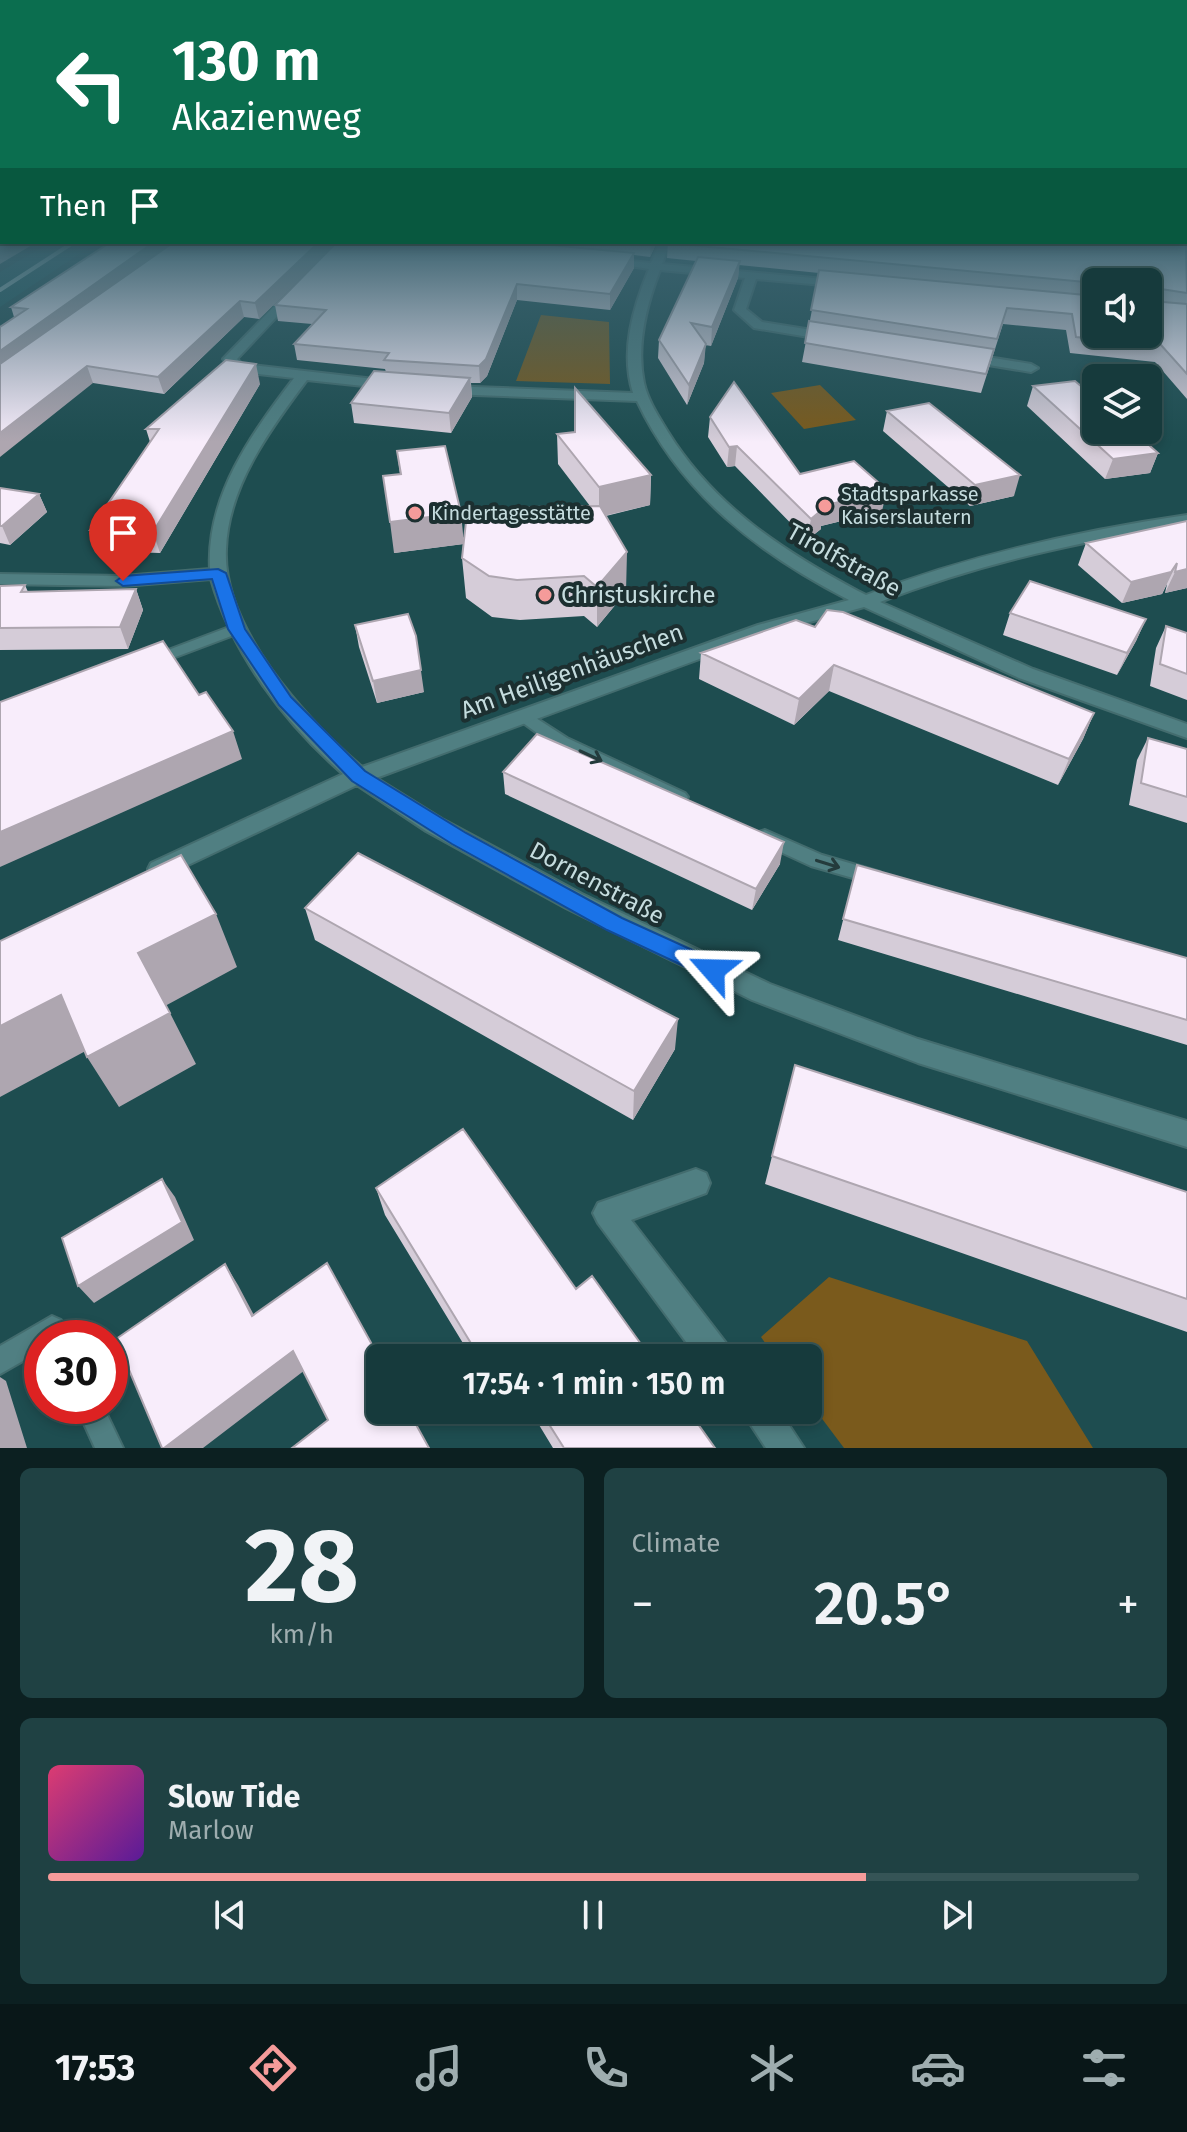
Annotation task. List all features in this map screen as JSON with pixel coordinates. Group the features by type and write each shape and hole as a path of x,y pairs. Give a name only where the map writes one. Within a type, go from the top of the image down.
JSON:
{"street":[{"path":"280,307 230,359 238,368 409,387"},
{"name":"Tirolfstraße","path":"641,307 633,347 642,397 672,456 732,517 824,582 863,602 1101,704 1187,731"},
{"path":"741,307 740,310 758,325 849,339"},
{"path":"955,356 1031,368"},
{"name":"Dornenstraße","path":"303,376 271,415 242,468 223,518 218,573 237,629 285,701 358,776 459,838 615,924 762,992 961,1065 1187,1134"},
{"path":"437,389 642,397"},
{"name":"Am Heiligenhäuschen","path":"141,878 358,776 764,629 863,602 958,568 1093,534 1187,520"},
{"path":"0,579 123,581 218,573"},
{"path":"696,1183 608,1213 707,1344"},
{"path":"769,1424 787,1448"}],"lane":[{"path":"141,665 237,629"},
{"path":"525,716 561,742 703,808"},
{"path":"746,828 817,861 891,882"},
{"path":"0,1361 24,1346"},
{"path":"98,1424 109,1448"}],"shaded area":[{"path":"541,315 609,322 610,384 516,381"},
{"path":"820,385 856,420 804,429 771,393"},
{"path":"829,1277 1027,1341 1093,1448 844,1448 822,1419 822,1344 766,1344 761,1337"}],"building":[{"path":"11,307 63,307 0,351 0,327 27,309"},
{"path":"82,307 234,307 158,377 87,366 0,433 0,364"},
{"path":"291,307 508,307 486,359 479,366 384,360 389,353 294,344 326,310"},
{"path":"675,307 721,307 712,327 691,323 706,344 689,385 659,340"},
{"path":"812,307 1082,307 1082,338 1076,337 1072,314 1007,308 997,339 811,310"},
{"path":"1162,307 1187,307 1187,374 1162,346"},
{"path":"809,321 994,349 986,374 805,343"},
{"path":"226,360 256,364 153,532 90,530 159,429 146,429"},
{"path":"374,371 470,378 449,413 351,403"},
{"path":"1075,381 1082,387 1082,431 1033,386"},
{"path":"734,382 800,474 854,461 887,490 823,506 811,519 737,446 729,447 710,417"},
{"path":"575,388 651,475 599,487 557,434 575,432"},
{"path":"929,403 1020,475 975,485 887,411"},
{"path":"1097,444 1148,444 1158,453 1113,459"},
{"path":"445,446 461,513 390,522 383,476 401,474 397,451"},
{"path":"0,488 39,494 0,526"},
{"path":"600,506 627,552 597,587 584,576 517,580 489,576 462,558 466,522 532,507"},
{"path":"1187,521 1187,569 1175,572 1177,563 1171,572 1131,582 1086,543"},
{"path":"1030,581 1146,619 1127,653 1010,613"},
{"path":"25,585 21,592 136,589 120,627 0,628 0,586"},
{"path":"827,610 843,612 1094,713 1069,759 834,665 799,699 701,653 796,620 815,627"},
{"path":"408,614 416,636 421,670 373,681 355,625"},
{"path":"1166,626 1187,633 1187,674 1160,664"},
{"path":"163,641 199,695 206,692 233,731 0,832 0,702"},
{"path":"537,734 784,842 756,889 503,772"},
{"path":"1148,738 1187,749 1187,797 1141,783"},
{"path":"358,853 678,1019 634,1091 305,908"},
{"path":"181,855 216,914 138,953 170,1013 87,1057 61,995 0,1026 0,941"},
{"path":"857,865 1187,958 1187,1020 843,919"},
{"path":"795,1065 1187,1192 1187,1299 772,1156"},
{"path":"463,1129 576,1289 592,1276 641,1344 471,1344 376,1188"},
{"path":"162,1179 182,1222 78,1286 62,1238"},
{"path":"327,1263 372,1344 366,1344 366,1424 416,1424 429,1448 292,1448 328,1420 293,1351 162,1448 128,1367 128,1331 225,1264 252,1316"},
{"path":"549,1424 698,1424 715,1448 564,1448"}],"place":[{"name":"Stadtsparkasse Kaiserslautern","path":"825,506"},
{"name":"Kindertagesstätte","path":"415,513"},
{"name":"Christuskirche","path":"545,595"}],"route":[{"path":"123,581 193,578 218,573 237,629 285,701 358,776 459,838 615,924 713,970"}]}
